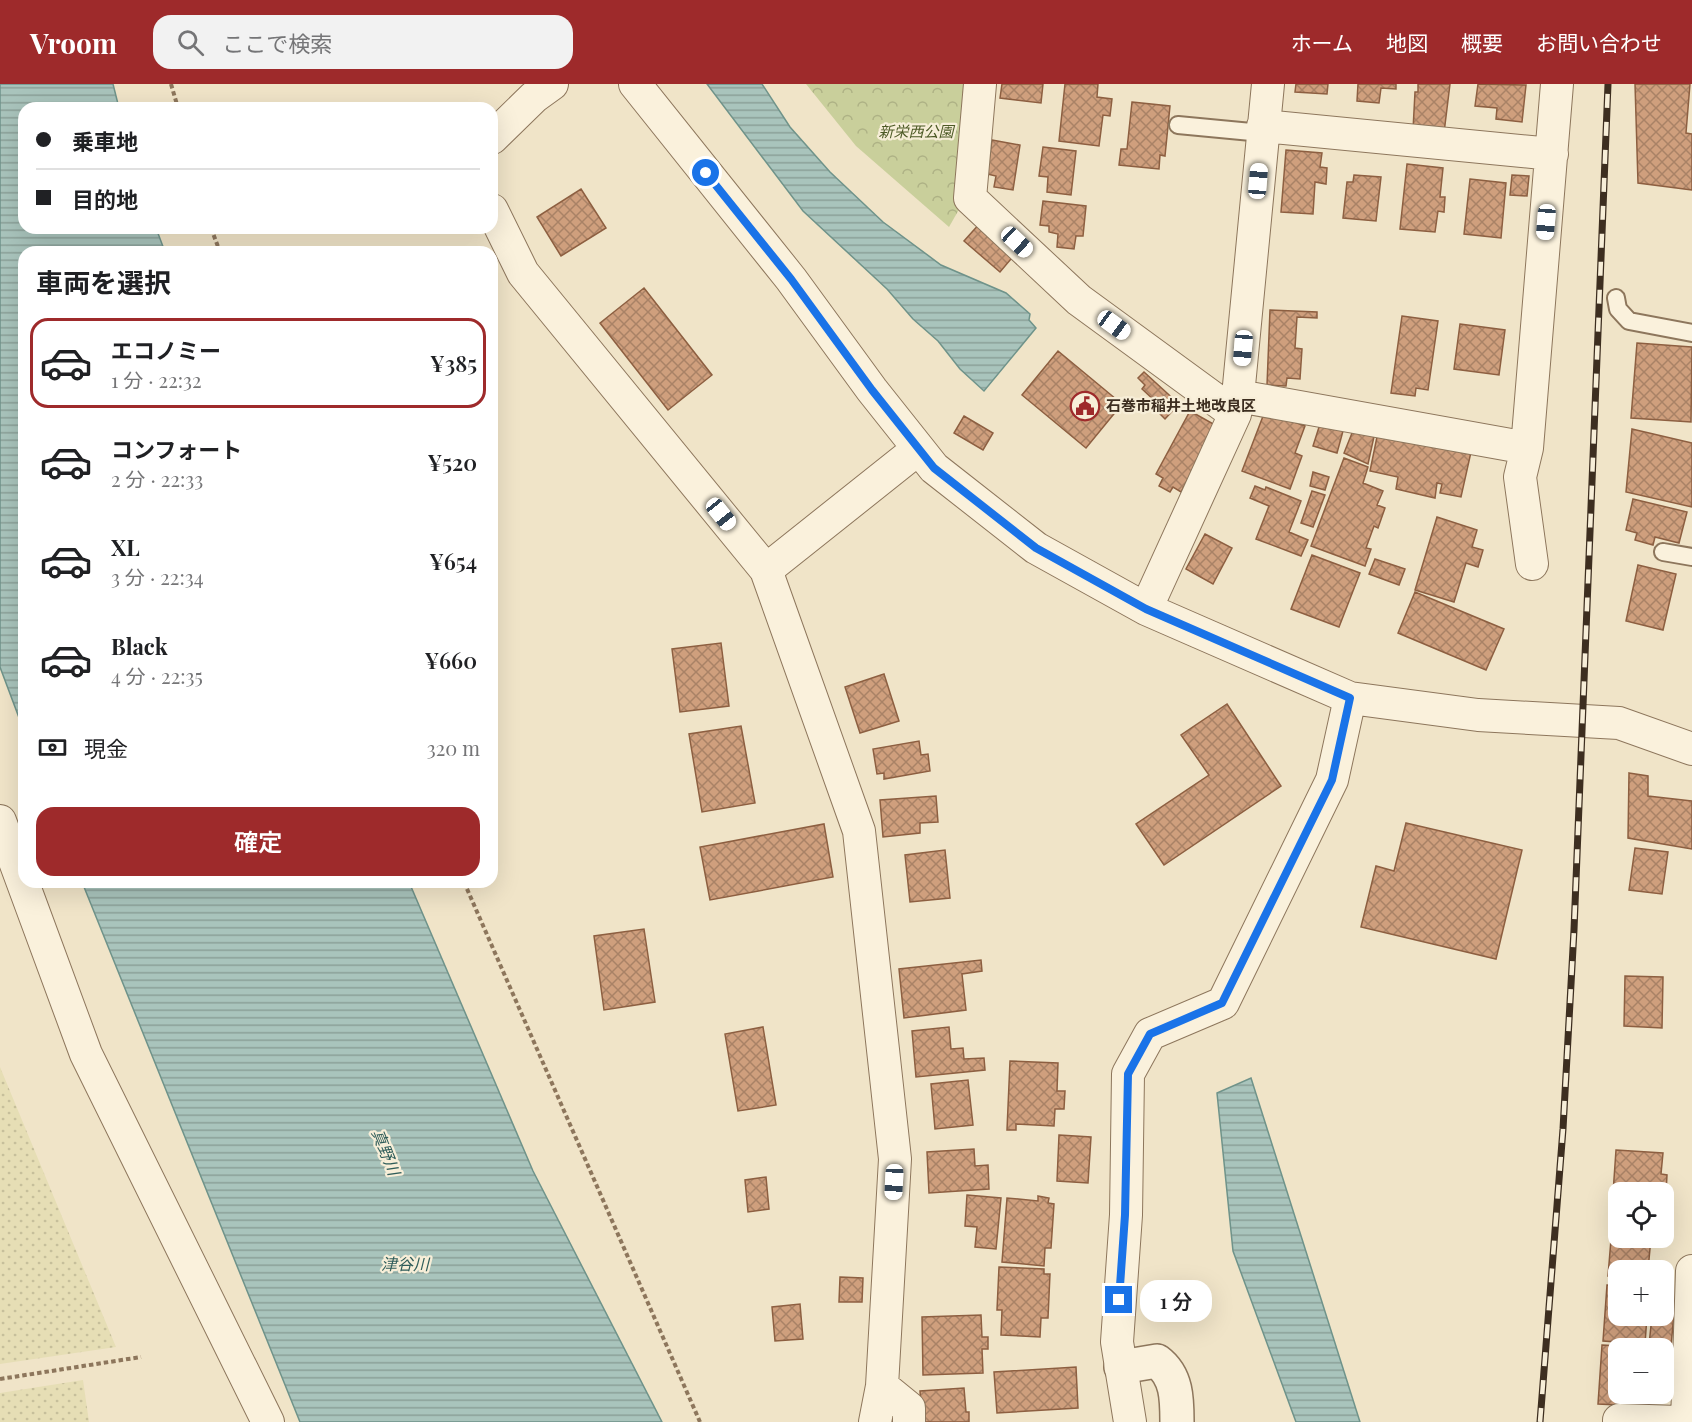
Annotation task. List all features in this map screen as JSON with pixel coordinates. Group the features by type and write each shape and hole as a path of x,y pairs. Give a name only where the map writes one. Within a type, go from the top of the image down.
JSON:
{"street":[{"path":"498,132 534,97 552,84"},
{"path":"635,84 791,279 934,468 1036,548 1146,609 1350,698 1478,715 1619,723 1692,749"},
{"path":"981,84 970,198 1080,300 1237,405 1527,448"},
{"path":"1146,609 1237,405 1268,84"},
{"path":"1532,564 1520,477 1527,448 1557,84"},
{"path":"1263,130 1552,154"},
{"path":"498,222 523,273 766,570 859,831 896,1159 882,1386 875,1422"},
{"path":"766,570 918,449"},
{"path":"1130,1422 1116,1342 1125,1215 1128,1074 1150,1034 1222,1003 1332,780 1350,698"},
{"path":"0,821 18,870"},
{"path":"25,888 86,1054 267,1422"},
{"path":"1688,1422 1692,1271"},
{"path":"1121,1367 1157,1361 1167,1369 1177,1395 1177,1422"},
{"path":"882,1386 909,1408 909,1422"},
{"path":"1619,1422 1619,1420 1677,1422"}],"lane":[{"path":"1178,125 1263,130"},
{"path":"1616,298 1618,309 1629,321 1692,333"},
{"path":"1663,552 1692,557"}],"path":[{"path":"171,84 176,102"},
{"path":"467,888 700,1422"},
{"path":"0,1379 141,1357"}],"shaded area":[{"path":"0,1067 116,1347 0,1364"},
{"path":"83,1380 89,1422 0,1422 0,1393"}],"green space":[{"name":"新栄西公園","path":"806,84 969,84 961,206 949,227 856,146"}],"water":[{"path":"0,84 113,84 118,102 18,102 18,234 158,234 163,246 18,246 18,715 0,667"},
{"path":"707,84 762,84 790,127 830,172 883,222 941,265 1006,293 1030,314 1029,320 1036,328 984,391 960,369 938,341 913,319 887,289 803,211"},
{"name":"津谷川","path":"84,888 412,888 533,1171 662,1422 300,1422"},
{"path":"1251,1078 1360,1422 1296,1422 1233,1251 1217,1093"}],"building":[{"path":"1002,84 1043,84 1041,103 1000,98"},
{"path":"1065,84 1098,84 1097,97 1112,99 1110,116 1103,115 1099,146 1059,141"},
{"path":"1296,84 1328,84 1327,94 1295,92"},
{"path":"1358,84 1396,84 1396,89 1381,88 1379,103 1357,101"},
{"path":"1418,84 1450,84 1444,133 1413,130 1415,92 1418,92"},
{"path":"1478,84 1526,85 1522,122 1496,119 1497,108 1475,106"},
{"path":"1635,84 1690,84 1686,133 1692,134 1692,190 1638,183"},
{"path":"1132,102 1170,106 1165,156 1160,155 1159,169 1119,165 1121,149 1127,149"},
{"path":"992,140 1020,145 1013,190 994,187 996,176 987,174"},
{"path":"1043,147 1076,151 1071,195 1047,192 1048,177 1039,176"},
{"path":"1286,150 1322,153 1320,167 1327,168 1326,184 1315,182 1313,214 1281,212"},
{"path":"1407,164 1443,168 1440,197 1445,197 1444,212 1438,211 1435,232 1400,229"},
{"path":"1354,175 1381,177 1376,221 1343,218 1347,182 1353,182"},
{"path":"1512,175 1529,176 1527,196 1510,195"},
{"path":"1470,179 1506,183 1501,238 1464,234"},
{"path":"581,189 606,228 561,256 537,217"},
{"path":"1043,201 1086,206 1083,236 1076,236 1074,249 1057,247 1058,234 1049,232 1049,226 1040,225"},
{"path":"981,222 1016,253 1000,272 964,241"},
{"path":"644,288 712,375 668,410 600,323"},
{"path":"1270,310 1317,312 1317,318 1297,317 1295,348 1302,349 1300,379 1287,378 1286,386 1267,385"},
{"path":"1402,316 1438,321 1428,390 1416,388 1415,396 1391,393"},
{"path":"1460,324 1505,330 1499,375 1454,369"},
{"path":"1637,343 1692,347 1691,422 1631,418"},
{"path":"1058,351 1122,404 1086,448 1022,395"},
{"path":"1144,372 1179,404 1165,419 1153,407 1156,402 1142,389 1145,385 1138,378"},
{"path":"1190,411 1217,426 1181,492 1173,487 1170,492 1159,486 1163,478 1156,474"},
{"path":"1265,411 1305,426 1295,453 1302,456 1290,489 1242,471"},
{"path":"964,416 993,433 983,450 954,433"},
{"path":"1320,424 1343,431 1337,453 1313,446"},
{"path":"1354,428 1375,432 1368,464 1344,453"},
{"path":"1632,429 1692,443 1692,507 1626,492"},
{"path":"1378,432 1471,452 1461,497 1440,493 1442,484 1437,483 1435,498 1396,489 1398,477 1370,471"},
{"path":"1344,458 1368,467 1363,483 1383,491 1377,505 1385,508 1378,528 1374,526 1366,548 1371,549 1365,566 1311,546"},
{"path":"1313,472 1329,477 1325,490 1310,486"},
{"path":"1255,486 1265,490 1266,487 1301,501 1289,532 1308,540 1301,556 1256,539 1269,506 1250,498"},
{"path":"1312,491 1325,495 1313,527 1301,523"},
{"path":"1633,499 1687,512 1679,543 1655,537 1653,545 1635,540 1637,533 1626,530"},
{"path":"1437,517 1477,530 1472,547 1483,550 1478,567 1466,563 1454,602 1415,590"},
{"path":"1205,534 1232,548 1213,584 1186,569"},
{"path":"1312,555 1360,573 1339,627 1291,609"},
{"path":"1375,559 1405,569 1399,585 1369,574"},
{"path":"1638,565 1676,574 1663,630 1626,621"},
{"path":"1415,592 1504,629 1486,670 1398,633"},
{"path":"721,643 729,706 680,712 672,649"},
{"path":"884,674 899,721 860,733 845,687"},
{"path":"1227,704 1281,786 1164,865 1136,824 1209,775 1181,735"},
{"path":"741,726 755,803 702,812 689,734"},
{"path":"919,741 921,755 928,754 930,771 884,779 884,773 877,774 873,749"},
{"path":"1629,773 1648,776 1648,796 1692,801 1692,849 1628,838"},
{"path":"936,796 938,822 920,823 920,833 883,837 880,800"},
{"path":"1406,823 1522,850 1496,959 1361,927 1376,866 1394,871"},
{"path":"824,824 833,877 710,900 700,847"},
{"path":"1635,848 1668,852 1662,894 1629,890"},
{"path":"945,850 950,898 910,902 905,855"},
{"path":"644,929 655,1002 604,1010 594,936"},
{"path":"981,960 982,971 962,974 966,1010 904,1018 899,969"},
{"path":"1625,976 1663,977 1662,1028 1624,1026"},
{"path":"763,1027 776,1105 738,1111 725,1034"},
{"path":"949,1027 951,1049 963,1048 964,1059 984,1058 985,1070 916,1077 912,1031"},
{"path":"1010,1061 1058,1063 1057,1091 1065,1091 1064,1109 1055,1109 1054,1126 1016,1124 1016,1130 1007,1130"},
{"path":"968,1080 973,1125 935,1129 931,1084"},
{"path":"1059,1135 1091,1137 1088,1183 1057,1181"},
{"path":"974,1149 975,1166 988,1165 989,1189 929,1193 927,1152"},
{"path":"1616,1150 1663,1153 1661,1174 1667,1175 1667,1182 1614,1182"},
{"path":"766,1177 769,1209 748,1212 745,1180"},
{"path":"967,1195 1001,1198 996,1249 975,1247 977,1227 965,1226"},
{"path":"1038,1196 1049,1198 1048,1203 1054,1204 1051,1248 1045,1248 1044,1266 1002,1262 1007,1198 1038,1201"},
{"path":"1610,1248 1650,1248 1649,1260 1609,1260"},
{"path":"999,1267 1044,1269 1044,1274 1050,1274 1048,1318 1041,1318 1040,1337 1001,1335 1002,1310 997,1310"},
{"path":"840,1277 863,1278 862,1302 839,1302"},
{"path":"1607,1285 1608,1326 1646,1326 1645,1338 1608,1338 1608,1341 1603,1341"},
{"path":"800,1304 803,1339 775,1341 772,1307"},
{"path":"981,1315 982,1337 988,1337 988,1349 982,1349 983,1373 923,1375 922,1317"},
{"path":"1651,1326 1673,1326 1672,1338 1650,1338"},
{"path":"1602,1345 1608,1345 1608,1404 1639,1404 1639,1406 1598,1404"},
{"path":"1076,1367 1078,1408 997,1413 994,1372"},
{"path":"964,1388 969,1422 922,1422 920,1391"}],"railway":[{"path":"1540,1422 1563,1129 1574,930 1608,84"}],"place":[{"name":"石巻市稲井土地改良区","path":"1085,406"}],"route":[{"path":"706,173 791,279 918,449 934,468 968,496 1036,548 1146,609 1350,698 1332,780 1222,1003 1150,1034 1128,1074 1125,1215 1119,1300"}],"water label":[{"name":"真野川","path":"386,1152"}]}
